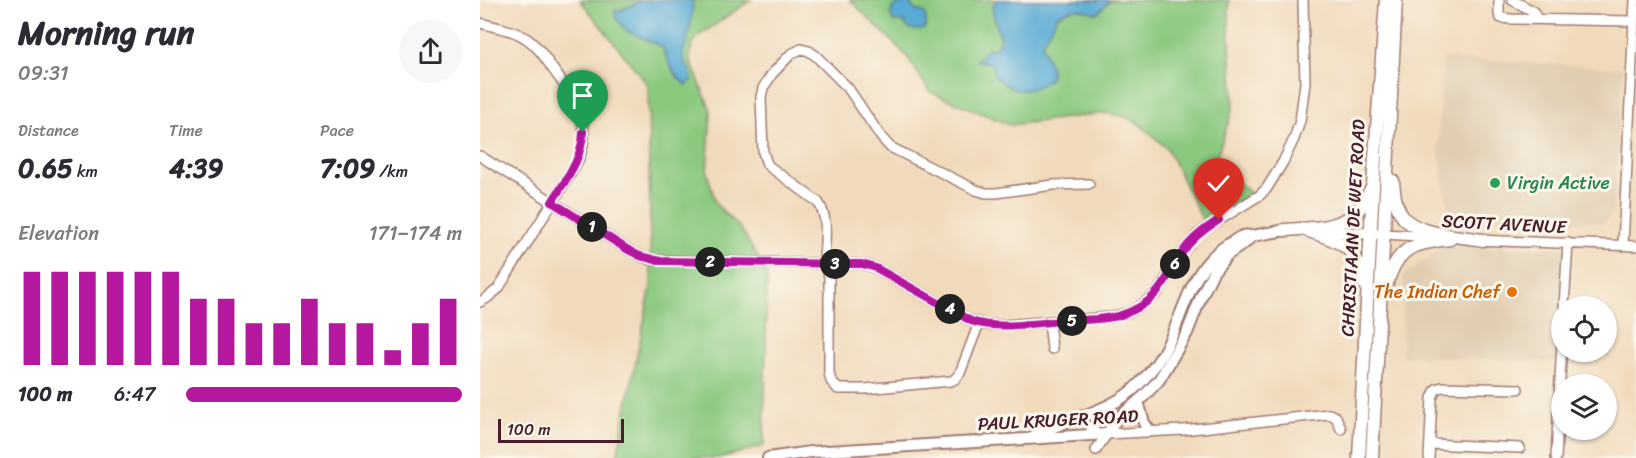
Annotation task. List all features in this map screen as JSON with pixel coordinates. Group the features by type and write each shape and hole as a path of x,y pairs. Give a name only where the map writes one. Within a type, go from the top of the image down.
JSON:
{"main road":[{"name":"CHRISTIAAN DE WET ROAD","path":"1372,458 1380,307 1378,233 1373,186 1386,0"},
{"name":"CHRISTIAAN DE WET ROAD","path":"1359,458 1366,308 1390,134 1396,0"},
{"path":"1390,134 1394,192 1402,216 1414,226 1426,231 1483,240"},
{"path":"1284,230 1325,226 1347,219 1360,209 1373,186"},
{"path":"1306,230 1332,238 1350,249 1360,266 1366,308"},
{"path":"1380,307 1391,271 1401,254 1415,246 1454,238"}],"street":[{"path":"480,156 630,251 652,260 862,264 876,268 971,321 979,323 1004,325 1111,317 1130,312 1157,293 1182,253 1197,236 1260,195 1283,162 1294,139 1301,114 1305,83 1303,0"},
{"path":"1499,0 1501,18 1633,21"},
{"path":"1512,0 1533,11 1537,19"},
{"path":"1623,245 1635,0"},
{"path":"480,23 517,33 529,40 571,93 578,106 583,126 582,148 576,165 498,289 480,302"},
{"path":"979,323 960,373 951,381 838,389 831,381 829,372 829,277 824,263 825,220 818,202 767,164 763,145 761,97 763,88 772,74 791,54 798,50 809,51 848,88 890,147 976,190 996,193 1053,185 1089,184"},
{"path":"1032,438 1052,427 1101,409 1139,384 1152,369 1167,344 1190,287 1207,263 1221,249 1236,240 1243,236 1284,230 1378,233"},
{"name":"SCOTT AVENUE","path":"1378,233 1636,246"},
{"path":"1095,454 1116,420 1138,402 1169,366 1187,333 1214,272 1227,255 1252,236"},
{"path":"1565,296 1568,243"},
{"path":"1049,322 1052,349"},
{"path":"1556,458 1561,362"},
{"path":"1429,458 1432,398 1436,388 1518,389"},
{"path":"1138,402 1140,415 1150,431"},
{"path":"1095,454 1090,435 1101,409"},
{"name":"PAUL KRUGER ROAD","path":"770,458 811,452 1183,430 1329,414 1336,417 1341,429"},
{"path":"1430,444 1520,448"}],"shaded area":[{"path":"1443,58 1623,68 1613,212 1603,223 1450,216 1438,149"},
{"path":"1444,247 1565,248 1562,296 1551,296 1551,362 1402,356 1404,275"}],"green space":[{"path":"580,0 751,0 697,37 691,47 690,59 711,111 707,172 716,204 741,229 767,274 764,446 719,458 617,458 651,287 648,85"},
{"path":"850,0 1229,0 1234,105 1215,162 1253,195 1202,219 1167,148 1138,123 1125,117 1106,113 1010,125 930,92 906,55"}],"water":[{"path":"643,0 691,0 693,2 683,55 691,74 687,85 674,73 662,47 627,31 615,17 615,11"},
{"path":"996,0 1110,0 1098,13 1076,9 1056,17 1042,44 1051,69 1051,77 1036,87 1017,90 994,76 993,64 976,60 987,48 996,47 1000,39 992,9"},
{"path":"909,3 915,10 924,12 926,23 924,29 912,30 904,22 893,22 892,8"}],"place":[{"name":"Virgin Active","path":"1495,183"},
{"name":"The Indian Chef","path":"1512,292"}],"route":[{"path":"583,132 579,159 552,202 640,256 660,261 862,264 876,268 971,321 987,325 1092,319 1130,312 1157,293 1189,244 1219,220"}]}
